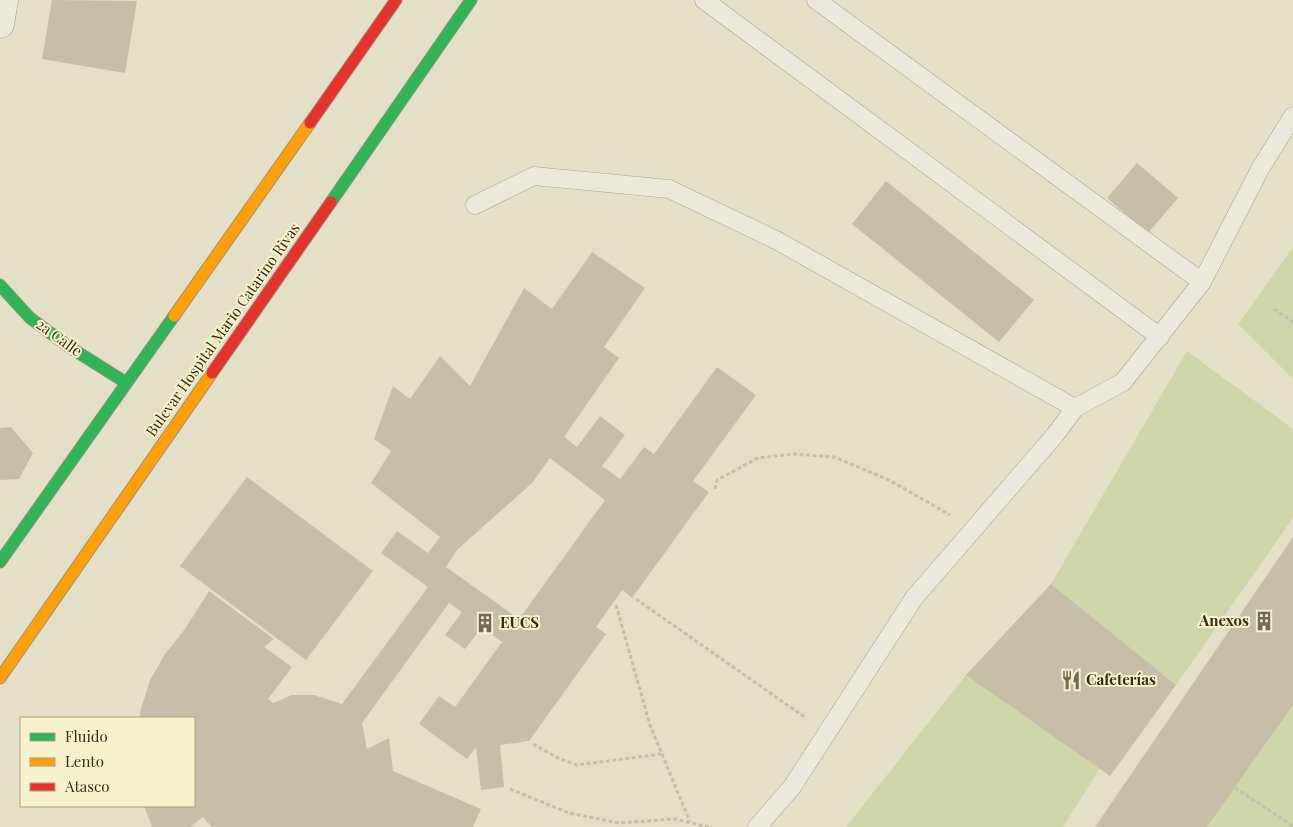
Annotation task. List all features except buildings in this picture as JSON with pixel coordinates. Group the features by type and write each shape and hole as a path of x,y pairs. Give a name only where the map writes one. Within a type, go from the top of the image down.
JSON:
{"main road":[{"path":"0,562 396,0"},
{"name":"Bulevar Hospital Mario Catarino Rivas","path":"0,678 471,0"},
{"name":"2a Calle","path":"0,285 30,318 71,348 125,382"}],"street":[{"path":"0,24 4,0"}],"lane":[{"path":"704,0 1160,337"},
{"path":"816,0 1202,282"},
{"path":"757,827 792,787 914,598 1075,408 1123,382 1202,282 1260,168 1293,116"},
{"path":"475,205 534,176 669,189 776,240 1075,408"}],"path":[{"path":"1274,309 1293,322"},
{"path":"715,490 717,480 758,458 794,454 834,457 889,480 974,529"},
{"path":"636,600 826,733"},
{"path":"616,605 650,725 690,822"},
{"path":"533,744 558,758 577,765 662,754"},
{"path":"1235,788 1293,826"},
{"path":"510,789 569,814 619,823 674,818 709,827"}],"green space":[{"path":"1293,247 1293,379 1238,324"},
{"path":"1187,351 1293,429 1293,518 1176,685 1051,584"},
{"path":"966,675 1100,768 1063,827 846,827"},
{"path":"1293,705 1293,827 1207,827"}],"traffic: fast":[{"path":"331,202 471,0"},
{"path":"0,285 30,318 71,348 125,382"},
{"path":"0,562 174,316"}],"traffic: slow":[{"path":"174,316 310,123"},
{"path":"0,678 212,373"}],"traffic: jam":[{"path":"310,123 396,0"},
{"path":"212,373 331,202"}],"place":[{"name":"Anexos","path":"1264,621"},
{"name":"EUCS","path":"485,623"},
{"name":"Cafeterías","path":"1071,680"}]}
